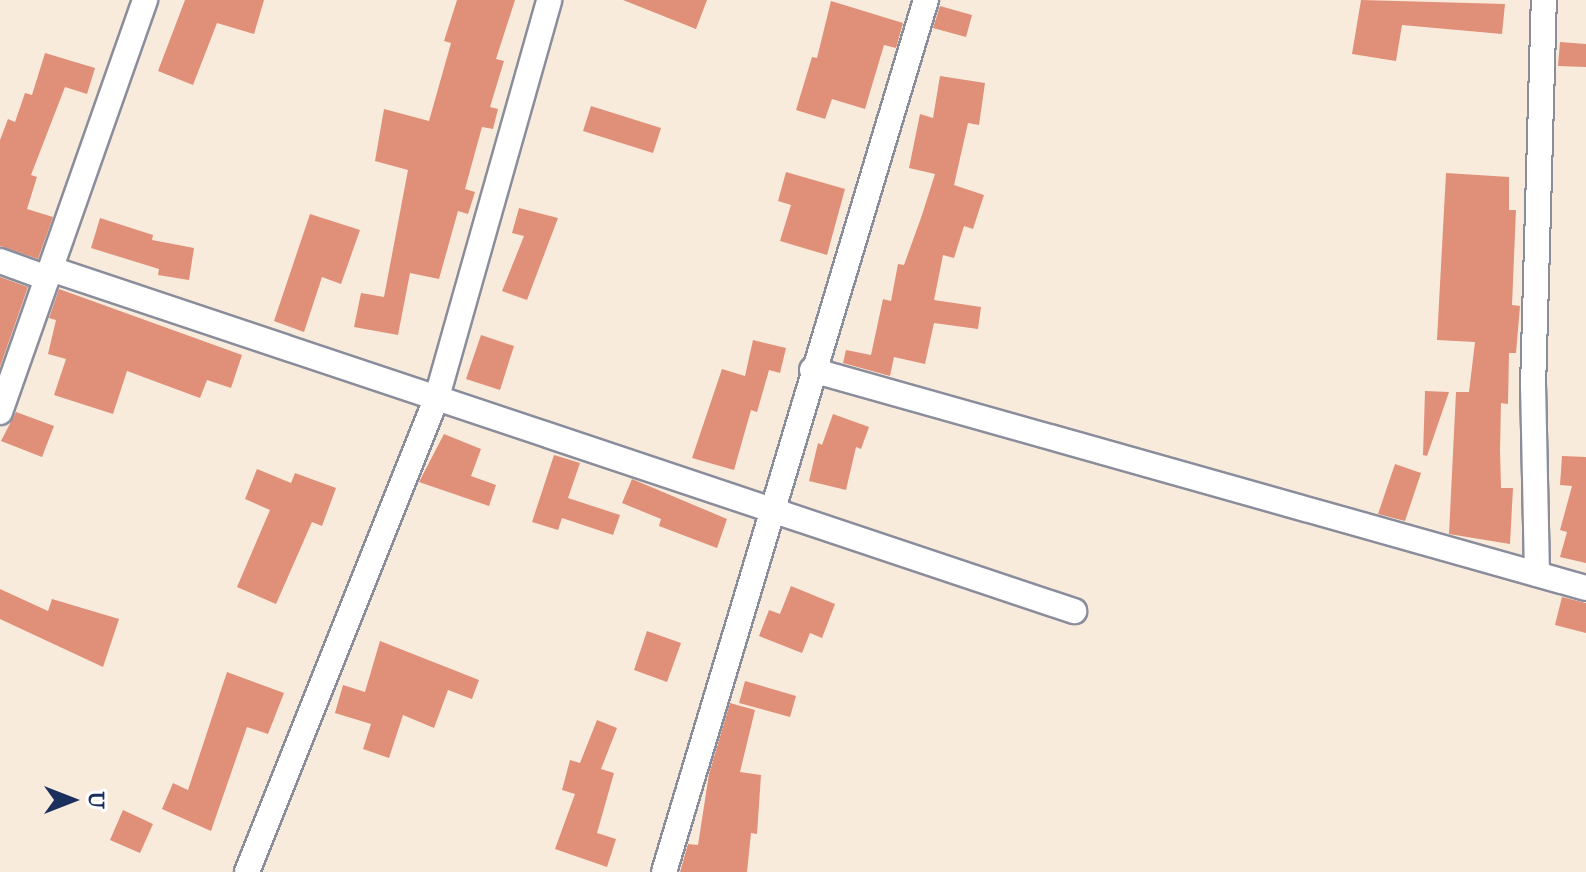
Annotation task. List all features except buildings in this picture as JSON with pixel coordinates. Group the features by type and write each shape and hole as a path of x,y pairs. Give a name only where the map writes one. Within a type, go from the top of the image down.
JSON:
{"street":[{"path":"0,412 145,0"},
{"path":"247,872 437,397 549,0"},
{"path":"664,872 812,370 926,0"},
{"path":"1537,574 1533,388 1544,0"},
{"path":"0,261 437,397 1074,611"},
{"path":"812,370 1586,588"}]}
